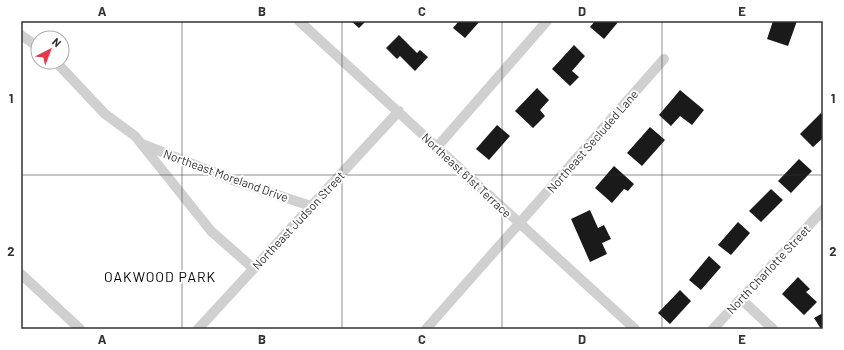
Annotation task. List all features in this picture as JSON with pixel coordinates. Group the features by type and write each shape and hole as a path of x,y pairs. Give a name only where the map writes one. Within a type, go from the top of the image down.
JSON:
{"street":[{"name":"Northeast 61st Terrace","path":"299,21 399,111 635,329"},
{"path":"437,147 547,21"},
{"path":"21,35 30,41"},
{"name":"Northeast Secluded Lane","path":"426,329 664,59"},
{"name":"Northeast Moreland Drive","path":"64,70 105,114 135,136 207,227 253,268"},
{"name":"Northeast Judson Street","path":"198,329 399,111"},
{"name":"Northeast Moreland Drive","path":"141,143 238,182 312,206"},
{"name":"North Charlotte Street","path":"713,329 823,210"},
{"path":"21,274 80,329"},
{"path":"741,299 773,329"}],"building":[{"path":"351,21 366,21 359,28"},
{"path":"459,21 480,21 465,38 453,28"},
{"path":"595,21 619,21 604,39 590,27"},
{"path":"773,21 797,21 788,46 767,39"},
{"path":"399,35 417,53 420,50 428,57 415,71 400,56 397,59 386,48"},
{"path":"574,45 585,56 572,71 579,77 570,86 552,69"},
{"path":"537,88 549,100 540,110 545,116 533,128 515,111"},
{"path":"680,90 704,110 692,125 680,116 671,126 659,115"},
{"path":"821,113 823,115 823,138 813,147 800,134"},
{"path":"497,125 510,136 489,160 476,149"},
{"path":"650,127 665,140 642,166 627,153"},
{"path":"799,159 812,171 791,193 778,181"},
{"path":"614,166 634,184 628,191 624,189 612,203 595,188"},
{"path":"771,189 783,200 761,222 749,211"},
{"path":"590,210 598,228 604,225 611,239 602,243 607,254 590,262 571,219"},
{"path":"738,222 750,233 731,255 718,245"},
{"path":"709,256 721,267 701,290 689,280"},
{"path":"798,277 810,289 806,292 817,302 804,315 782,294"},
{"path":"680,290 691,301 670,324 658,313"},
{"path":"823,313 823,329 821,329 814,318"}],"district":[{"name":"OAKWOOD PARK","path":"160,276"}]}
